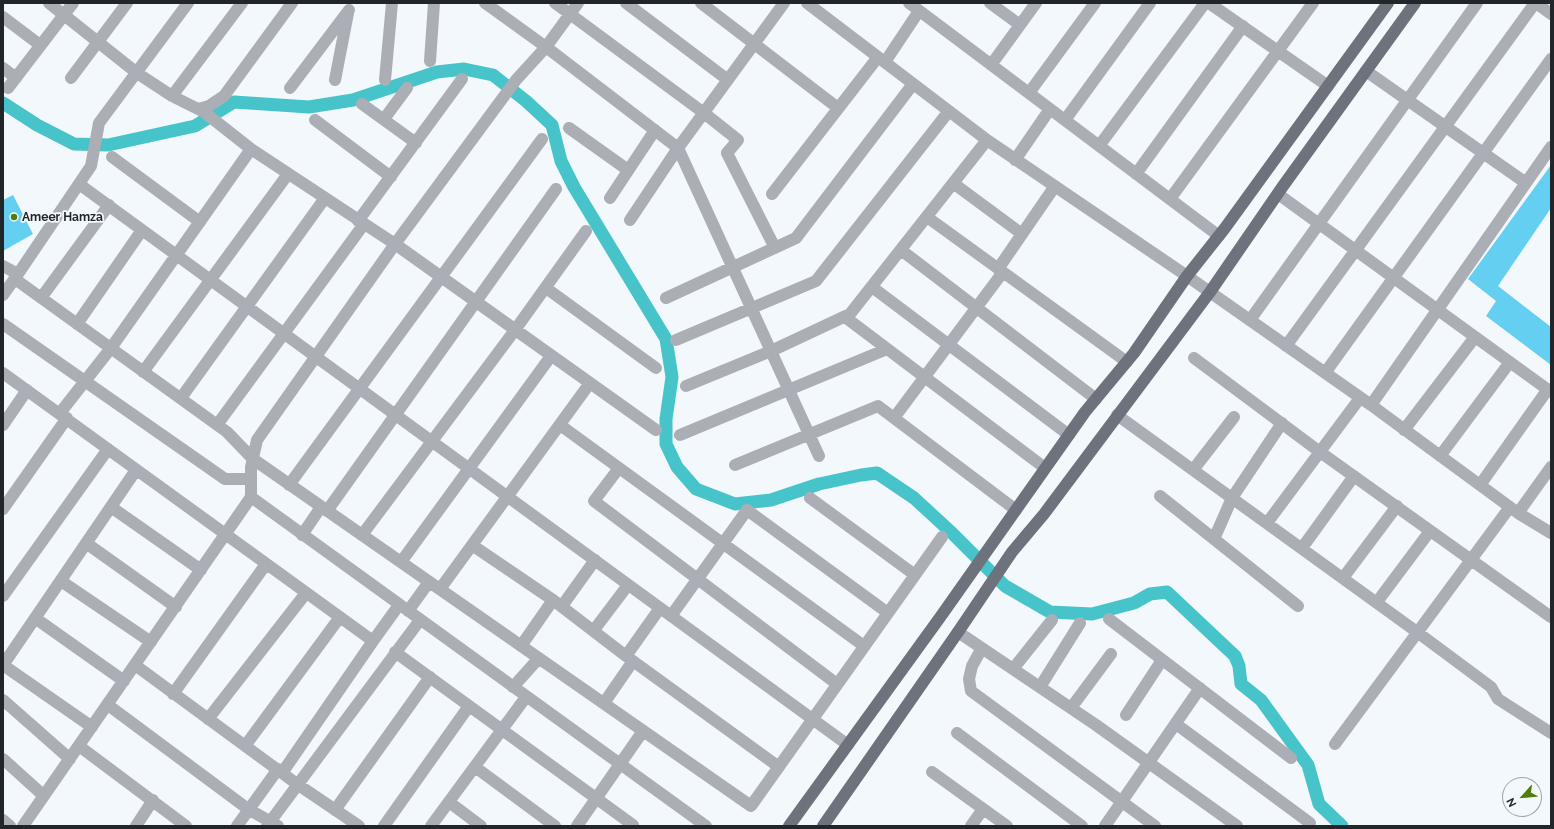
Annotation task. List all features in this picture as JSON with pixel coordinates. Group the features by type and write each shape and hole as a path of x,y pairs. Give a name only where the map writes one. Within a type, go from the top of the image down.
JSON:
{"main road":[{"path":"789,826 966,581 1069,435 1096,399 1127,362 1188,276 1219,236 1388,3"},
{"path":"823,826 865,768 1012,552 1044,514 1116,415 1210,292 1278,194 1415,3"}],"street":[{"path":"49,3 137,73 172,96 201,110 251,149 396,244 441,278 656,430"},
{"path":"8,88 73,3"},
{"path":"71,78 127,3"},
{"path":"3,295 17,277 91,166 99,123 188,3"},
{"path":"172,96 242,3"},
{"path":"201,110 224,96 292,3"},
{"path":"385,80 392,3"},
{"path":"430,61 434,3"},
{"path":"485,3 546,47 678,148 819,456"},
{"path":"555,3 704,113 738,140 727,153 775,248"},
{"path":"23,826 251,497 251,467 257,440 396,244 516,80 546,47 578,3"},
{"path":"626,3 728,80"},
{"path":"701,3 838,108"},
{"path":"630,220 678,148 784,3"},
{"path":"807,3 987,140 1188,276 1371,405 1514,510 1551,533"},
{"path":"909,3 1219,236"},
{"path":"990,3 1020,25"},
{"path":"991,65 1036,3"},
{"path":"1029,93 1095,3"},
{"path":"1065,120 1150,3"},
{"path":"1099,146 1205,3"},
{"path":"1209,3 1328,86"},
{"path":"1250,320 1477,3"},
{"path":"1286,346 1535,3 1551,14"},
{"path":"1170,199 1278,51 1307,5"},
{"path":"335,80 349,6"},
{"path":"290,88 349,6"},
{"path":"772,194 838,108 881,60 919,11"},
{"path":"3,17 40,45"},
{"path":"1136,174 1243,26"},
{"path":"1325,373 1551,59"},
{"path":"3,68 16,78"},
{"path":"1366,71 1526,183"},
{"path":"217,425 284,334 361,222 390,176 462,79"},
{"path":"666,298 796,238 914,84"},
{"path":"384,120 408,88"},
{"path":"362,104 416,142"},
{"path":"1016,160 1050,109"},
{"path":"676,340 816,281 949,111"},
{"path":"315,120 390,176"},
{"path":"568,128 628,170"},
{"path":"610,198 655,130"},
{"path":"289,485 542,139"},
{"path":"686,386 771,351 850,314 987,140"},
{"path":"1371,405 1551,147"},
{"path":"3,509 85,382 111,348 251,149"},
{"path":"112,157 200,222"},
{"path":"143,372 288,174"},
{"path":"953,183 1022,234"},
{"path":"79,184 848,745"},
{"path":"894,418 976,308 1022,234 1055,186"},
{"path":"302,535 324,509 395,415 556,189"},
{"path":"1278,194 1549,390 1480,485"},
{"path":"180,398 325,198"},
{"path":"41,298 109,205"},
{"path":"927,217 1127,362"},
{"path":"78,324 142,230"},
{"path":"362,535 546,288 586,231"},
{"path":"901,250 1096,399"},
{"path":"3,266 41,298 227,432 253,459 289,485 751,806 942,537"},
{"path":"872,287 1069,435"},
{"path":"546,288 656,368"},
{"path":"844,317 1046,468"},
{"path":"3,324 225,479 251,479"},
{"path":"1404,430 1476,337"},
{"path":"680,435 887,349"},
{"path":"401,562 551,356"},
{"path":"1194,358 1320,452 1551,617"},
{"path":"1440,456 1510,362"},
{"path":"3,373 64,415 136,470 373,641"},
{"path":"440,589 590,384"},
{"path":"3,425 27,390"},
{"path":"1267,523 1360,398"},
{"path":"735,465 878,406 1016,510"},
{"path":"1116,415 1377,602 1491,687 1498,699 1551,733"},
{"path":"1193,470 1234,417"},
{"path":"1214,539 1232,498 1282,424"},
{"path":"560,425 864,646"},
{"path":"3,596 108,449"},
{"path":"1335,744 1471,560 1551,467"},
{"path":"619,468 594,501 838,684"},
{"path":"92,727 3,665 136,470"},
{"path":"1302,548 1354,476"},
{"path":"1160,496 1298,606"},
{"path":"251,497 706,826"},
{"path":"810,498 915,575"},
{"path":"111,506 201,570"},
{"path":"1343,578 1396,506"},
{"path":"671,616 747,510 888,613"},
{"path":"1377,602 1430,531"},
{"path":"86,543 176,607"},
{"path":"472,545 558,603 629,658 779,767"},
{"path":"521,646 595,560"},
{"path":"173,694 266,564"},
{"path":"61,581 151,642"},
{"path":"237,826 248,809 280,771 373,641 429,582"},
{"path":"594,630 628,585"},
{"path":"208,719 306,593"},
{"path":"604,703 629,658 660,608"},
{"path":"245,746 340,617"},
{"path":"35,618 124,681"},
{"path":"108,705 248,809 272,824 297,784 420,620"},
{"path":"1013,670 1052,620"},
{"path":"1109,620 1292,758"},
{"path":"1040,687 1080,623"},
{"path":"958,632 1071,708 1237,826"},
{"path":"982,648 972,666 969,679 972,691 1155,826"},
{"path":"395,652 633,826"},
{"path":"1071,708 1111,654"},
{"path":"513,687 539,658"},
{"path":"1126,714 1162,660"},
{"path":"135,665 297,784 359,826"},
{"path":"335,810 430,677"},
{"path":"1105,826 1200,688"},
{"path":"431,826 526,697"},
{"path":"3,700 70,759"},
{"path":"384,826 469,706"},
{"path":"1176,724 1310,823"},
{"path":"577,826 621,765 643,731"},
{"path":"957,733 1082,826"},
{"path":"78,746 153,800 183,825"},
{"path":"3,759 44,796"},
{"path":"475,767 555,826"},
{"path":"932,772 1007,826"},
{"path":"136,826 153,800"},
{"path":"449,802 481,826"},
{"path":"971,826 983,809"},
{"path":"3,820 10,826"}],"building":[{"path":"1551,165 1551,208 1498,286 1551,327 1551,365 1486,316 1496,301 1468,279"},
{"name":"Ameer Hamza","path":"13,195 33,234 3,251 3,200"}],"waterway":[{"path":"3,103 37,125 74,144 108,145 195,126 234,102 309,107 353,100 437,72 464,69 493,75 526,101 552,125 561,161 574,187 666,339 672,377 666,419 666,444 677,467 696,489 735,504 771,500 819,484 877,473 914,498 952,533 1005,586 1050,612 1092,614 1134,603 1150,594 1167,592 1235,656 1239,666 1241,684 1261,700 1308,765 1319,804 1342,826"}],"place":[{"name":"Ameer Hamza","path":"14,217"}]}
